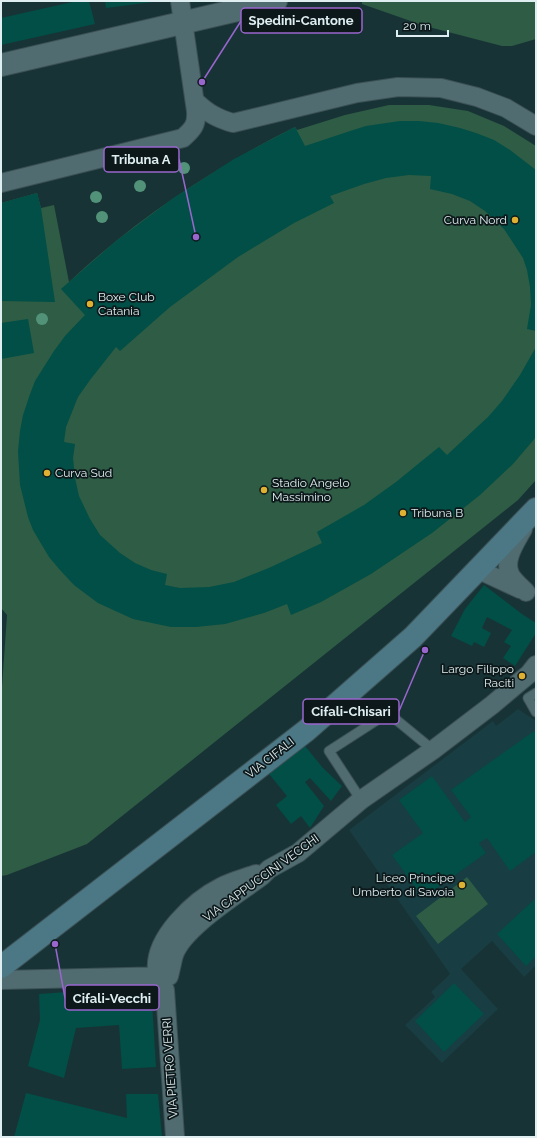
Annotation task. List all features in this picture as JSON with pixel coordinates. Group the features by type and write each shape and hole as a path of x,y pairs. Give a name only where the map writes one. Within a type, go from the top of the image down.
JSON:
{"main road":[{"name":"VIA CIFALI","path":"1,967 307,730 413,637 533,512"}],"street":[{"path":"1,65 181,9 276,1"},
{"path":"1,183 183,138 193,129 197,118 181,9"},
{"path":"195,101 210,114 222,120 233,123 356,93 398,87 441,88 477,97 506,108 536,126"},
{"path":"531,596 512,578 508,565 513,547 533,512"},
{"path":"477,569 531,596"},
{"name":"VIA CAPPUCCINI VECCHI","path":"158,977 156,968 160,949 167,934 198,901 222,887 269,869 298,853 361,800 433,750 508,693 529,674 536,665"},
{"path":"1,980 158,977"},
{"name":"VIA PIETRO VERRI","path":"158,977 165,990 175,1137"}],"lane":[{"path":"536,692 528,698 536,712"},
{"path":"361,800 329,751 388,712 433,750"}],"shaded area":[{"name":"Liceo Principe Umberto di Savoia","path":"518,709 536,721 536,965 524,977 492,941 461,969 498,1009 442,1063 405,1025 435,997 431,992 450,974 349,830 493,721 496,726"}],"green space":[{"path":"362,1 536,1 536,39 512,46 502,46 425,26 362,4"},
{"name":"Stadio Angelo Massimino","path":"389,105 429,105 468,111 504,126 536,146 536,480 518,500 87,844 1,876 1,701 7,615 1,608 1,203 37,193 41,208 54,205 69,282 121,237 176,196 205,177 264,143 295,127 297,130 345,115"},
{"path":"467,877 488,904 438,944 416,916"}],"building":[{"path":"77,1 89,1 95,24 1,45 1,18"},
{"path":"105,1 153,1 153,2 106,8"},
{"path":"400,121 438,123 476,133 494,140 536,170 536,331 527,329 531,305 530,287 523,258 504,229 485,211 470,201 452,194 430,189 431,176 409,175 386,178 330,196 334,203 294,223 238,257 170,307 120,351 116,347 78,397 66,427 64,442 75,444 73,458 79,496 90,519 100,535 120,553 135,563 151,570 167,574 165,585 180,588 209,587 234,582 271,567 322,543 317,532 364,505 396,482 439,447 447,455 488,417 502,401 520,375 536,347 536,437 513,464 480,495 432,533 371,574 321,602 291,615 287,604 264,613 225,624 196,627 171,627 133,619 98,603 74,585 49,557 33,530 20,485 18,451 20,431 23,415 35,381 65,336 85,315 61,289 116,241 172,199 234,159 295,127 305,146 366,126"},
{"path":"37,193 41,208 55,302 1,301 1,203"},
{"path":"28,319 34,353 1,359 1,323"},
{"path":"484,585 536,623 536,633 515,666 503,658 511,646 504,642 512,630 487,617 482,628 491,633 484,647 474,642 472,646 451,636 465,609"},
{"path":"534,731 536,734 536,852 510,871 487,838 479,843 486,853 423,898 392,855 423,833 399,800 432,776 465,822 471,817 451,790"},
{"path":"305,746 323,768 342,786 331,801 310,778 305,782 324,806 310,828 301,816 291,824 276,805 287,796 269,774"},
{"path":"536,898 536,956 526,966 497,934"},
{"path":"454,983 484,1014 444,1052 415,1021"},
{"path":"151,986 156,1067 122,1069 119,1025 76,1028 64,1078 28,1066 40,1020 39,994"},
{"path":"26,1093 127,1118 126,1094 158,1094 162,1137 14,1137"}],"place":[{"name":"Spedini-Cantone","path":"202,82"},
{"name":"Curva Nord","path":"515,220"},
{"name":"Tribuna A","path":"196,237"},
{"name":"Boxe Club Catania","path":"90,304"},
{"name":"Curva Sud","path":"47,473"},
{"name":"Stadio Angelo Massimino","path":"264,490"},
{"name":"Tribuna B","path":"403,513"},
{"name":"Cifali-Chisari","path":"425,650"},
{"name":"Largo Filippo Raciti","path":"522,676"},
{"name":"Liceo Principe Umberto di Savoia","path":"462,885"},
{"name":"Cifali-Vecchi","path":"55,944"}]}
